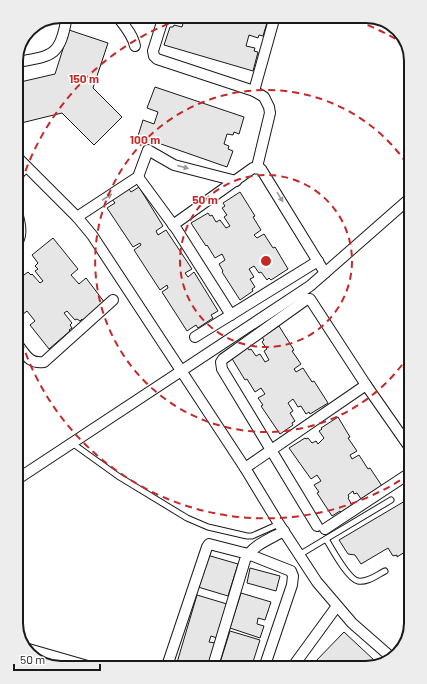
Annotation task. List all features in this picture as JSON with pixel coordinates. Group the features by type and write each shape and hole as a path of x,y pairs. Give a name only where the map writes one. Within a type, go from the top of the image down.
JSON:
{"street":[{"path":"23,61 43,58 51,55 59,46 66,23"},
{"path":"122,23 134,42 134,46"},
{"path":"162,23 153,51 154,56 157,59 254,91 264,97 270,113 257,167"},
{"path":"254,91 272,23"},
{"path":"77,217 138,177 148,150 174,164 236,181"},
{"path":"23,164 77,217 92,235 182,370 317,582 352,623 388,654"},
{"path":"23,170 26,167"},
{"path":"173,225 253,168 257,167"},
{"path":"257,167 264,172 325,273"},
{"path":"138,177 173,225 231,315"},
{"path":"23,475 310,286 404,204"},
{"path":"195,337 318,262"},
{"path":"404,439 366,385 312,300 307,299 221,362 222,369 270,450 323,532 404,477"},
{"path":"23,352 29,359 36,363 44,362 112,300"},
{"path":"245,468 366,385"},
{"path":"215,661 245,560 252,549 281,527"},
{"path":"170,661 209,544 248,554 291,571 293,576 292,585 266,661"},
{"path":"297,661 337,606"}],"lane":[{"path":"72,443 118,476 195,522 208,527 247,536 252,536 281,527"},
{"path":"299,555 323,532 391,500"},
{"path":"323,532 352,578 360,582 370,580 385,571"}],"building":[{"path":"183,23 267,23 263,36 259,35 258,38 249,35 246,46 255,48 254,51 258,52 253,71 164,45 170,27 173,27 174,25 182,27"},
{"path":"69,30 108,43 93,88 122,117 94,145 62,113 23,123 23,81 55,74"},
{"path":"155,87 244,117 239,134 234,132 233,135 227,134 224,144 229,146 228,149 233,151 227,167 138,136 143,120 154,124 158,112 147,108"},
{"path":"139,187 163,226 156,231 158,235 166,230 192,269 185,273 188,277 194,272 218,311 211,315 213,318 198,328 196,325 187,331 162,292 168,288 167,285 160,290 134,250 141,245 140,243 133,247 107,208 115,203 112,199 129,189 131,192"},
{"path":"240,192 255,216 253,217 261,230 254,235 257,238 264,234 273,248 275,247 288,269 271,280 269,278 267,280 254,266 249,269 254,277 250,279 255,287 252,289 253,291 240,300 222,272 223,271 219,264 225,260 222,254 215,258 191,223 208,213 210,216 212,215 216,222 220,220 226,228 230,226 224,217 227,215 222,208 225,206 223,203"},
{"path":"53,238 78,269 71,275 79,284 86,278 105,303 83,321 82,319 80,321 77,319 75,320 67,311 64,313 72,323 70,325 72,328 49,349 30,325 35,321 27,311 23,314 23,274 24,275 28,272 31,275 32,274 40,283 43,281 35,271 38,269 35,266 38,263 32,255"},
{"path":"279,326 294,350 292,351 301,364 294,369 296,372 303,368 312,382 314,381 328,403 310,414 309,412 306,414 301,406 298,407 293,399 288,403 293,411 290,413 295,421 292,423 293,425 280,434 261,406 263,405 258,398 265,394 261,388 255,392 247,379 245,380 231,357 247,347 249,350 251,349 256,356 260,354 265,362 269,360 264,351 267,349 262,342 264,340 262,337"},
{"path":"338,417 350,437 348,438 357,451 350,455 352,459 359,455 382,486 365,499 363,497 361,499 357,493 354,494 353,491 348,495 348,498 353,507 342,514 340,511 332,516 317,493 319,492 314,485 321,481 317,475 311,479 289,448 305,438 308,438 312,443 316,441 318,444 324,438 319,431 322,429 321,428"},
{"path":"404,502 404,553 397,557 397,555 393,556 388,548 361,564 355,555 348,554 339,540"},
{"path":"207,555 238,564 228,596 198,587"},
{"path":"250,568 280,576 276,591 247,583"},
{"path":"241,593 271,602 265,620 258,618 257,624 264,626 260,638 230,628"},
{"path":"197,595 227,604 217,638 211,636 209,642 215,643 210,661 177,661"},
{"path":"230,631 260,640 253,661 221,661"},
{"path":"344,632 374,660 371,661 316,661"}]}
